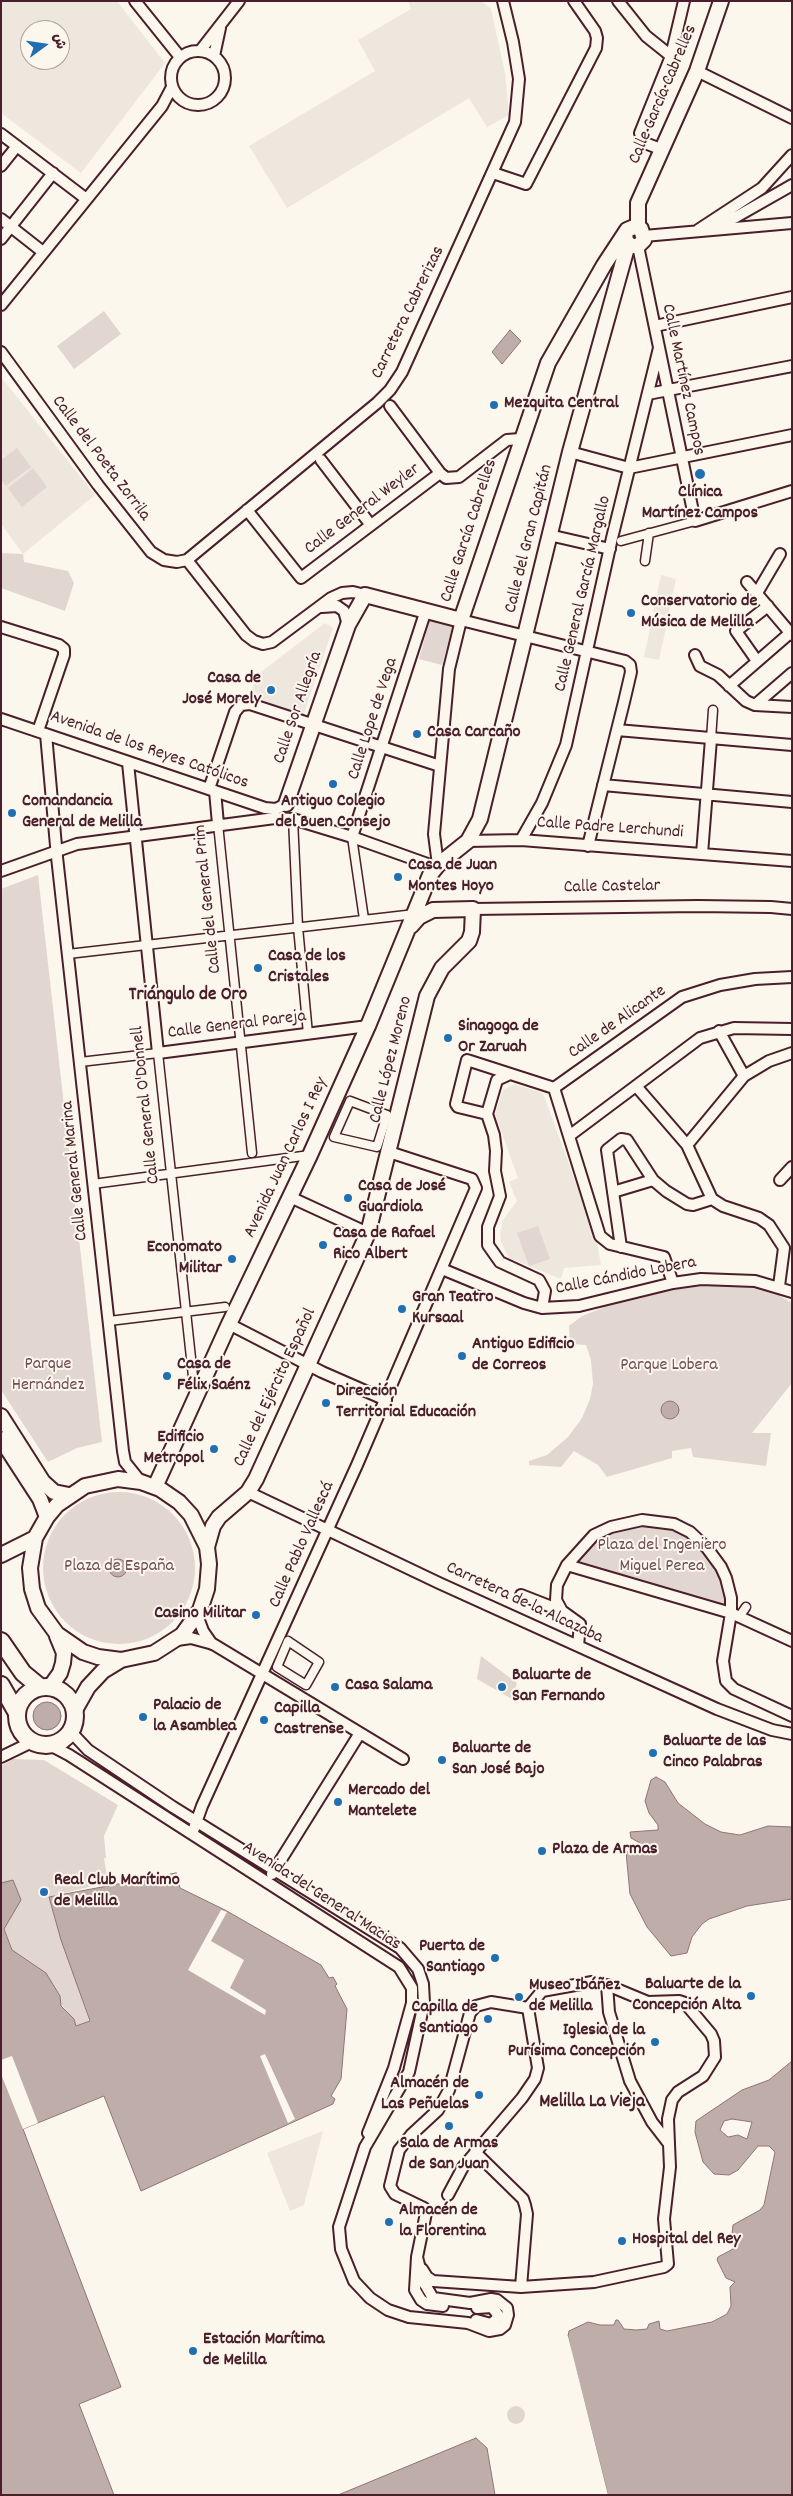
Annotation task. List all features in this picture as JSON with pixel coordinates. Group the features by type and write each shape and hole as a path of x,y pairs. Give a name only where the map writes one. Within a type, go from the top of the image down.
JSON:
{"main road":[{"name":"Calle García Cabrelles","path":"461,620 520,439 548,364 588,293 633,236 629,215 638,203 697,72 721,1"},
{"name":"Calle del Gran Capitán","path":"468,841 475,831 485,802 570,452 633,236"},
{"path":"588,293 600,292 613,302"},
{"path":"365,594 461,620"},
{"name":"Calle Sor Allegría","path":"286,804 348,625 365,594"},
{"path":"436,866 468,841"},
{"name":"Avenida Juan Carlos I Rey","path":"155,1487 196,1400 228,1324 310,1156 436,866"},
{"path":"409,928 419,917 433,910 425,904 423,893"},
{"name":"Calle Castelar","path":"433,910 473,909"},
{"name":"Calle López Moreno","path":"368,1233 415,1040 431,986 442,968 469,941 472,932 473,909"},
{"name":"Calle del Ejército Español","path":"207,1547 213,1526 219,1517 248,1492 368,1233"},
{"path":"1,1416 43,1482 54,1492 69,1495"},
{"path":"1,1439 40,1499 46,1517"},
{"path":"17,1714 24,1697 45,1687 60,1673 63,1664 64,1653 56,1634 42,1615 32,1589 30,1563 35,1538 46,1517 69,1495 85,1486 118,1479 142,1482 155,1487 172,1497 186,1509 196,1523 207,1547 209,1581 205,1597 197,1615 176,1640 154,1653 121,1660 98,1657 83,1652 56,1634"},
{"path":"1,1555 35,1538"},
{"path":"1,1641 23,1673 45,1687 69,1697 75,1710 76,1718 71,1732 66,1739 50,1745 32,1742 20,1730 17,1714 1,1685"},
{"path":"75,1710 80,1698 95,1678 121,1660"}],"street":[{"path":"134,1 180,57"},
{"name":"Carretera Cabrerizas","path":"187,560 377,403 390,390 402,372 515,122 518,98 516,61 503,1"},
{"path":"493,173 526,184 596,48 597,38 595,31 574,1"},
{"path":"618,1 646,36 671,56"},
{"path":"662,150 645,143 640,134 671,56 684,1"},
{"path":"200,51 237,2"},
{"path":"214,56 222,23"},
{"path":"1,306 85,198 162,106 172,87 171,71 180,57 189,52 200,51 214,56 224,69 224,86 220,94 207,104 190,104 182,101 172,87"},
{"path":"697,72 792,118"},
{"path":"162,106 182,101"},
{"path":"1,134 85,198"},
{"path":"1,166 17,146"},
{"path":"696,231 762,188 792,155"},
{"path":"1,239 53,173"},
{"path":"696,231 736,217 792,185"},
{"path":"1,219 43,252"},
{"path":"633,236 792,223"},
{"name":"Calle Martínez Campos","path":"633,236 659,348 694,522"},
{"path":"654,326 792,297"},
{"name":"Calle General García Margallo","path":"521,840 542,803 566,745 610,549 659,348"},
{"name":"Calle del Poeta Zorrila","path":"1,352 98,485 151,552 164,560 177,562 187,560"},
{"path":"648,394 792,366"},
{"path":"390,406 440,472"},
{"path":"570,452 629,468 792,435"},
{"name":"Calle General Weyler","path":"247,510 301,578 440,472 446,478 459,477 507,440 520,439"},
{"path":"321,460 370,524"},
{"path":"621,540 694,522 792,491"},
{"path":"645,561 649,533"},
{"path":"549,534 610,549"},
{"path":"757,593 780,554"},
{"path":"187,560 246,635 254,641 264,644 272,642 331,598 342,593 365,594"},
{"path":"729,686 791,634 747,582"},
{"path":"322,606 338,606 348,617 348,625"},
{"path":"757,661 736,631 768,606"},
{"name":"Calle Lope de Vega","path":"352,838 426,610"},
{"path":"461,620 588,651 625,661 630,665 631,672 588,846"},
{"name":"Calle García Cabrelles","path":"436,866 434,834 450,660 461,620"},
{"path":"1,627 59,645 64,649 64,655 42,732"},
{"path":"695,655 700,666 718,675 740,697 755,705 792,707"},
{"path":"755,705 792,673"},
{"path":"212,790 235,712 241,705 250,704 440,766"},
{"path":"702,854 713,710"},
{"name":"Avenida de los Reyes Católicos","path":"1,719 128,763 271,809 280,808 286,804"},
{"path":"617,730 792,745"},
{"name":"Calle General Marina","path":"42,732 57,850 125,1462 142,1482"},
{"name":"Calle General O'Donnell","path":"128,763 196,1400"},
{"path":"602,785 792,802"},
{"name":"Calle del General Prim","path":"212,790 218,824 252,1153"},
{"path":"1,870 57,850 136,836 266,818 293,819 436,866"},
{"path":"293,819 298,927 308,1034"},
{"path":"352,838 364,919"},
{"name":"Calle Padre Lerchundi","path":"468,841 521,840 792,861"},
{"name":"Calle Castelar","path":"473,909 698,906 792,909"},
{"path":"68,954 415,914"},
{"name":"Calle de Alicante","path":"554,1088 682,997 720,985 755,979 792,977"},
{"name":"Calle General Pareja","path":"80,1062 368,1026"},
{"path":"569,1136 700,1038 734,1028 792,1029"},
{"path":"719,1031 744,1076"},
{"path":"687,1145 744,1076 769,1061 792,1053"},
{"path":"486,1114 458,1107 456,1104 466,1060 554,1088 600,1236 605,1242 664,1256 673,1283"},
{"path":"510,1074 496,1080 486,1114 494,1135 496,1151 495,1170 500,1196 488,1226 488,1245 500,1262 539,1280 545,1290 542,1308"},
{"path":"636,1086 687,1145 712,1199 724,1206 764,1221 782,1244 788,1258 779,1286"},
{"path":"350,1101 387,1115 377,1147 334,1137 350,1101"},
{"path":"621,1247 607,1148 623,1138 653,1180 686,1204 693,1205 712,1199"},
{"name":"Calle Pablo Vallescá","path":"192,1834 202,1806 386,1400 476,1184 472,1179 389,1152"},
{"path":"93,1184 310,1156"},
{"path":"780,1180 792,1167"},
{"path":"613,1192 653,1180"},
{"path":"290,1197 368,1233"},
{"name":"Calle Cándido Lobera","path":"442,1269 524,1303 542,1308 579,1306 673,1283 701,1279 729,1278 755,1281 779,1286 792,1292"},
{"path":"109,1321 225,1307"},
{"path":"228,1324 307,1365 386,1400"},
{"name":"Carretera de la Alcazaba","path":"248,1492 717,1709 772,1730 792,1734"},
{"path":"562,1611 556,1600 556,1593 562,1573 594,1535 611,1527 642,1520 674,1524 698,1539 721,1567 729,1590 735,1615 723,1661 726,1681 734,1689 792,1716"},
{"path":"567,1565 735,1615 792,1641"},
{"path":"521,1596 562,1611 580,1624 578,1646"},
{"path":"735,1615 746,1607"},
{"path":"197,1615 203,1631 213,1644"},
{"path":"176,1640 191,1638 213,1644 403,1759"},
{"path":"288,1642 319,1662 306,1685 285,1672 277,1667 288,1642"},
{"path":"279,1684 285,1672"},
{"name":"Avenida del General Macias","path":"71,1732 88,1750 197,1822 400,1948 418,1969 423,1984 424,2003 408,2076 365,2147"},
{"path":"267,1882 360,1733"},
{"path":"1,1756 32,1742"},
{"name":"Avenida del General Macias","path":"50,1745 70,1755 399,1967 412,1988 412,2003 393,2070 368,2127 365,2147"},
{"path":"592,1982 606,1985 648,2002 679,2001 685,2003 705,2026 714,2040 714,2057 708,2070 678,2092 672,2100 668,2119 670,2167 664,2219 668,2264 664,2267 590,2283 521,2287 446,2282 427,2277 421,2266 431,2221 424,2208 395,2194 390,2186 399,2150 411,2135 438,2110 450,2090 470,2013 476,2006 491,2002 528,2008 542,1992 592,1982"},
{"path":"606,1985 609,2012 630,2081 652,2122 669,2144"},
{"path":"448,2195 463,2166 522,2098 535,2079 538,2068 528,2008"},
{"path":"393,2070 402,2066 408,2076"},
{"path":"365,2147 339,2226 339,2238 344,2260 354,2281 378,2305 398,2315 468,2323 489,2331 500,2329 507,2320 507,2308 498,2300 491,2299 470,2303 438,2299 415,2290 417,2258 426,2213"},
{"path":"475,2152 523,2200 527,2214 521,2287"},
{"path":"417,2258 426,2295"}],"shaded area":[{"path":"1,1 117,1 165,63 81,173 1,113"},
{"path":"408,1 481,1 491,9 505,73 509,115 487,127 469,98 287,208 249,146 375,71 358,40 411,9"},
{"path":"510,330 521,341 502,364 492,352"},
{"path":"1,377 95,495 23,554 1,524"},
{"path":"661,575 676,579 668,616 653,613"},
{"path":"652,619 667,623 659,660 644,657"},
{"path":"325,623 333,628 303,716 250,698 257,675"},
{"path":"514,1084 543,1093 596,1238 601,1265 564,1268 561,1279 509,1258 501,1242 500,1234 503,1220 517,1201 509,1182 518,1178 495,1114 503,1090"},
{"path":"670,1401 678,1406 679,1410 674,1418 670,1419 662,1414 661,1410 666,1402"},
{"path":"118,1559 124,1562 127,1568 124,1574 118,1577 112,1574 109,1568 112,1562"},
{"path":"47,1702 57,1706 61,1716 57,1726 47,1730 37,1726 33,1716 37,1706"},
{"path":"656,1777 665,1782 678,1803 705,1824 721,1832 740,1835 768,1826 792,1827 792,1899 747,1906 709,1919 702,1924 692,1937 687,1953 671,1956 647,1927 630,1894 626,1852 637,1849 640,1843 631,1838 630,1832 658,1830 658,1825 649,1813 645,1801 651,1780"},
{"path":"176,1873 180,1888 225,1910 321,1965 329,1978 333,1977 337,1984 335,1986 347,2009 341,2079 331,2096 335,2099 333,2104 141,2191 104,2096 23,2129 121,2387 79,2404 114,2495 1,2495 1,1883 13,1880 21,1900 4,1929 12,1950 46,1973 60,1996 61,2006 74,2019 76,2026 90,2021 61,1940 49,1897"},
{"path":"792,2061 792,2495 608,2495 572,2355 568,2336 569,2331 588,2322 600,2325 614,2325 616,2320 618,2320 624,2329 636,2330 647,2329 649,2324 659,2321 660,2329 667,2331 712,2322 727,2314 731,2306 730,2287 735,2282 726,2278 717,2260 718,2257 735,2246 732,2234 733,2225 760,2210 764,2205 775,2152 769,2146 758,2146 738,2170 729,2175 714,2174 703,2162 695,2132 696,2121 742,2090 769,2080","holes":["732,2119 752,2122 747,2139 738,2135 728,2137 720,2130 724,2121"]},
{"path":"323,2131 304,2205 290,2211 267,2153"},
{"path":"476,2438 487,2448 495,2495 338,2495"}],"green space":[{"path":"104,311 121,334 74,369 57,346"},
{"path":"17,448 31,467 6,486 1,479 1,460"},
{"path":"33,468 47,487 22,507 8,488"},
{"path":"1,553 23,554 24,562 68,571 74,583 65,611 1,588"},
{"path":"430,619 453,625 442,665 419,659"},
{"name":"Parque Hernández","path":"38,875 102,1442 77,1448 48,1462 1,1390 1,889"},
{"path":"538,1226 550,1259 529,1266 517,1233"},
{"name":"Parque Lobera","path":"713,1284 748,1285 770,1290 792,1303 792,1383 752,1433 771,1433 766,1466 693,1457 691,1448 672,1451 672,1458 607,1477 598,1465 574,1451 561,1467 529,1465 529,1461 547,1455 568,1437 582,1418 590,1399 593,1384 591,1360 586,1345 570,1344 569,1326 582,1316 612,1304 646,1294"},
{"name":"Plaza de España","path":"119,1492 134,1493 148,1497 173,1514 190,1539 194,1553 194,1583 190,1597 173,1622 148,1639 134,1643 119,1644 104,1643 90,1639 65,1622 48,1597 44,1583 43,1568 44,1553 48,1539 65,1514 90,1497 104,1493"},
{"name":"Plaza del Ingeniero Miguel Perea","path":"620,1524 674,1524 721,1567 731,1613 567,1565 582,1547"},
{"path":"481,1656 517,1683 512,1699 477,1679"},
{"name":"Real Club Marítimo de Melilla","path":"13,1759 44,1760 118,1805 104,1836 106,1858 104,1858 108,1882 49,1897 89,2021 75,2027 74,2019 12,1950 4,1929 13,1880 1,1883 1,1766"},
{"path":"516,2406 522,2409 525,2415 522,2421 516,2424 510,2421 507,2415 510,2409"}],"pier":[{"path":"221,1910 227,1912 211,1941 244,1960 230,1988 266,2010 265,2015 188,1970"},
{"path":"265,2054 295,2119 288,2123 260,2056"},
{"path":"12,2056 38,2123 23,2129 1,2074 1,2060"},
{"path":"565,2336 568,2336 608,2495 606,2495"}],"place":[{"name":"Mezquita Central","path":"494,405"},
{"name":"Clínica Martínez Campos","path":"700,474"},
{"name":"Conservatorio de Música de Melilla","path":"631,613"},
{"name":"Casa de José Morely","path":"271,690"},
{"name":"Casa Carcaño","path":"417,734"},
{"name":"Antiguo Colegio del Buen Consejo","path":"333,784"},
{"name":"Comandancia General de Melilla","path":"12,813"},
{"name":"Casa de Juan Montes Hoyo","path":"398,877"},
{"name":"Casa de los Cristales","path":"258,968"},
{"name":"Sinagoga de Or Zaruah","path":"448,1038"},
{"name":"Casa de José Guardiola","path":"348,1198"},
{"name":"Casa de Rafael Rico Albert","path":"323,1245"},
{"name":"Economato Militar","path":"232,1259"},
{"name":"Gran Teatro Kursaal","path":"402,1309"},
{"name":"Antiguo Edificio de Correos","path":"462,1356"},
{"name":"Casa de Félix Saénz","path":"167,1376"},
{"name":"Dirección Territorial Educación","path":"326,1403"},
{"name":"Edificio Metropol","path":"214,1449"},
{"name":"Casino Militar","path":"256,1615"},
{"name":"Casa Salama","path":"335,1687"},
{"name":"Baluarte de San Fernando","path":"502,1687"},
{"name":"Palacio de la Asamblea","path":"143,1717"},
{"name":"Capilla Castrense","path":"264,1720"},
{"name":"Baluarte de las Cinco Palabras","path":"653,1753"},
{"name":"Baluarte de San José Bajo","path":"442,1760"},
{"name":"Mercado del Mantelete","path":"338,1802"},
{"name":"Plaza de Armas","path":"542,1851"},
{"name":"Real Club Marítimo de Melilla","path":"44,1892"},
{"name":"Puerta de Santiago","path":"495,1958"},
{"name":"Baluarte de la Concepción Alta","path":"751,1996"},
{"name":"Museo Ibáñez de Melilla","path":"519,1997"},
{"name":"Capilla de Santiago","path":"488,2019"},
{"name":"Iglesia de la Purísima Concepción","path":"655,2042"},
{"name":"Almacén de Las Peñuelas","path":"479,2095"},
{"name":"Sala de Armas de San Juan","path":"449,2126"},
{"name":"Almacén de la Florentina","path":"389,2222"},
{"name":"Hospital del Rey","path":"622,2241"},
{"name":"Estación Marítima de Melilla","path":"193,2351"}],"district":[{"name":"Triángulo de Oro","path":"188,996"},
{"name":"Melilla La Vieja","path":"592,2103"}]}
